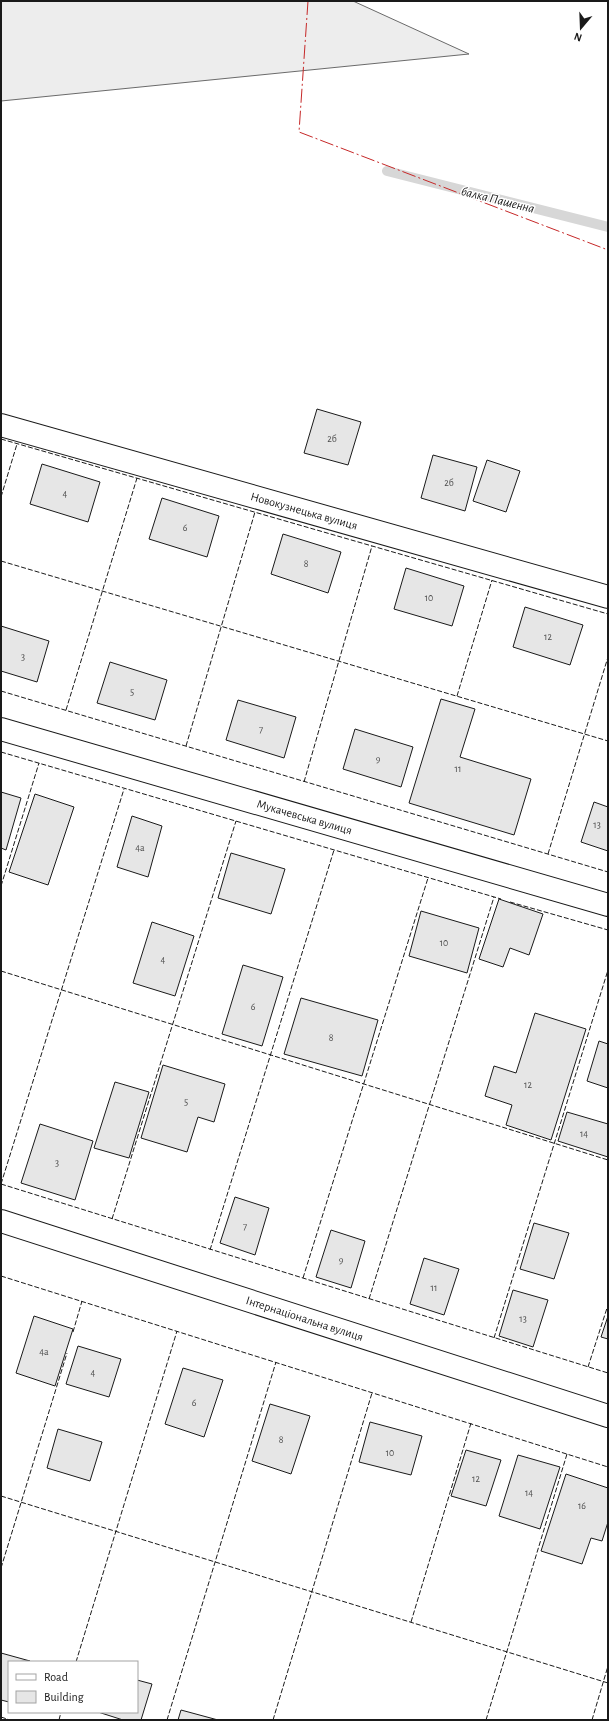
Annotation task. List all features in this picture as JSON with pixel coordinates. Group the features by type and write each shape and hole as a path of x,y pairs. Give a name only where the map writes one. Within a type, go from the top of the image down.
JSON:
{"street":[{"name":"Новокузнецька вулиця","path":"1,425 608,597"},
{"name":"Мукачевська вулиця","path":"1,729 608,905"},
{"name":"Інтернаціональна вулиця","path":"1,1221 608,1416"}],"shaded area":[{"path":"1,1 353,1 469,54 1,101"}],"building":[{"path":"317,409 361,422 348,465 304,453"},
{"path":"433,455 477,467 465,511 421,498"},
{"path":"487,460 520,471 506,512 473,501"},
{"path":"42,464 100,482 88,522 30,504"},
{"path":"162,498 219,516 207,557 149,539"},
{"path":"283,534 341,552 328,593 271,574"},
{"path":"406,568 464,586 452,626 394,609"},
{"path":"525,607 583,625 570,665 513,647"},
{"path":"1,626 49,641 37,682 1,671"},
{"path":"110,662 167,680 155,720 97,703"},
{"path":"441,699 475,709 460,757 531,779 514,835 409,803"},
{"path":"238,700 296,717 284,758 226,740"},
{"path":"355,729 413,747 401,787 343,769"},
{"path":"1,792 21,798 6,850 1,848"},
{"path":"35,794 74,807 48,885 9,872"},
{"path":"594,802 608,807 608,851 581,842"},
{"path":"132,816 162,826 148,877 117,867"},
{"path":"231,853 285,869 271,914 218,898"},
{"path":"499,899 543,914 529,955 510,948 503,967 479,959"},
{"path":"421,911 479,928 467,973 409,956"},
{"path":"152,922 194,936 175,996 133,983"},
{"path":"243,965 283,977 262,1046 222,1034"},
{"path":"301,998 378,1020 362,1076 284,1054"},
{"path":"535,1013 586,1029 551,1140 506,1125 512,1105 485,1096 494,1066 516,1073"},
{"path":"599,1041 608,1044 608,1088 587,1081"},
{"path":"163,1065 225,1084 214,1122 198,1117 187,1152 141,1138"},
{"path":"115,1082 149,1092 129,1158 94,1148"},
{"path":"567,1112 608,1124 608,1157 558,1141"},
{"path":"40,1124 93,1141 75,1200 21,1183"},
{"path":"235,1197 269,1208 255,1255 220,1243"},
{"path":"534,1223 569,1233 554,1279 520,1269"},
{"path":"331,1230 365,1241 351,1288 316,1277"},
{"path":"424,1258 459,1269 444,1315 410,1304"},
{"path":"513,1290 548,1300 533,1347 499,1336"},
{"path":"34,1316 73,1329 55,1386 16,1373"},
{"path":"608,1316 608,1339 601,1337"},
{"path":"78,1346 121,1359 109,1397 66,1384"},
{"path":"183,1368 223,1380 204,1437 165,1424"},
{"path":"270,1404 310,1416 291,1474 252,1461"},
{"path":"370,1422 422,1436 411,1475 359,1462"},
{"path":"58,1429 102,1442 90,1481 47,1468"},
{"path":"466,1450 501,1460 486,1506 451,1496"},
{"path":"518,1455 560,1467 540,1529 499,1516"},
{"path":"566,1474 608,1488 608,1522 602,1541 591,1538 582,1564 541,1551"},
{"path":"1,1653 30,1661 8,1661 8,1702 1,1700"},
{"path":"138,1680 152,1684 141,1720 123,1720 101,1713 138,1713"},
{"path":"181,1710 218,1720 178,1720"}],"waterway":[{"name":"балка Пашенна","path":"387,171 608,227"}],"fence":[{"path":"1,439 608,614"},
{"path":"1,497 17,444"},
{"path":"66,710 137,478"},
{"path":"186,746 255,512"},
{"path":"304,782 372,546"},
{"path":"1,561 608,741"},
{"path":"457,696 492,580"},
{"path":"548,854 608,657"},
{"path":"1,691 608,872"},
{"path":"1,752 501,899"},
{"path":"1,886 39,763"},
{"path":"1,1184 124,789"},
{"path":"112,1219 236,821"},
{"path":"210,1250 334,850"},
{"path":"303,1278 428,878"},
{"path":"369,1299 494,897"},
{"path":"510,902 608,930"},
{"path":"494,1338 608,970"},
{"path":"1,971 608,1160"},
{"path":"1,1184 608,1373"},
{"path":"1,1276 608,1467"},
{"path":"73,1332 82,1301"},
{"path":"588,1367 608,1305"},
{"path":"76,1661 177,1331"},
{"path":"1,1568 67,1353"},
{"path":"167,1720 276,1362"},
{"path":"273,1720 372,1393"},
{"path":"411,1622 471,1423"},
{"path":"486,1720 567,1454"},
{"path":"1,1496 608,1683"},
{"path":"592,1720 608,1666"},
{"path":"59,1720 61,1713"},
{"path":"1,1717 10,1720"}],"power":[{"path":"308,1 299,132 608,250"}]}
